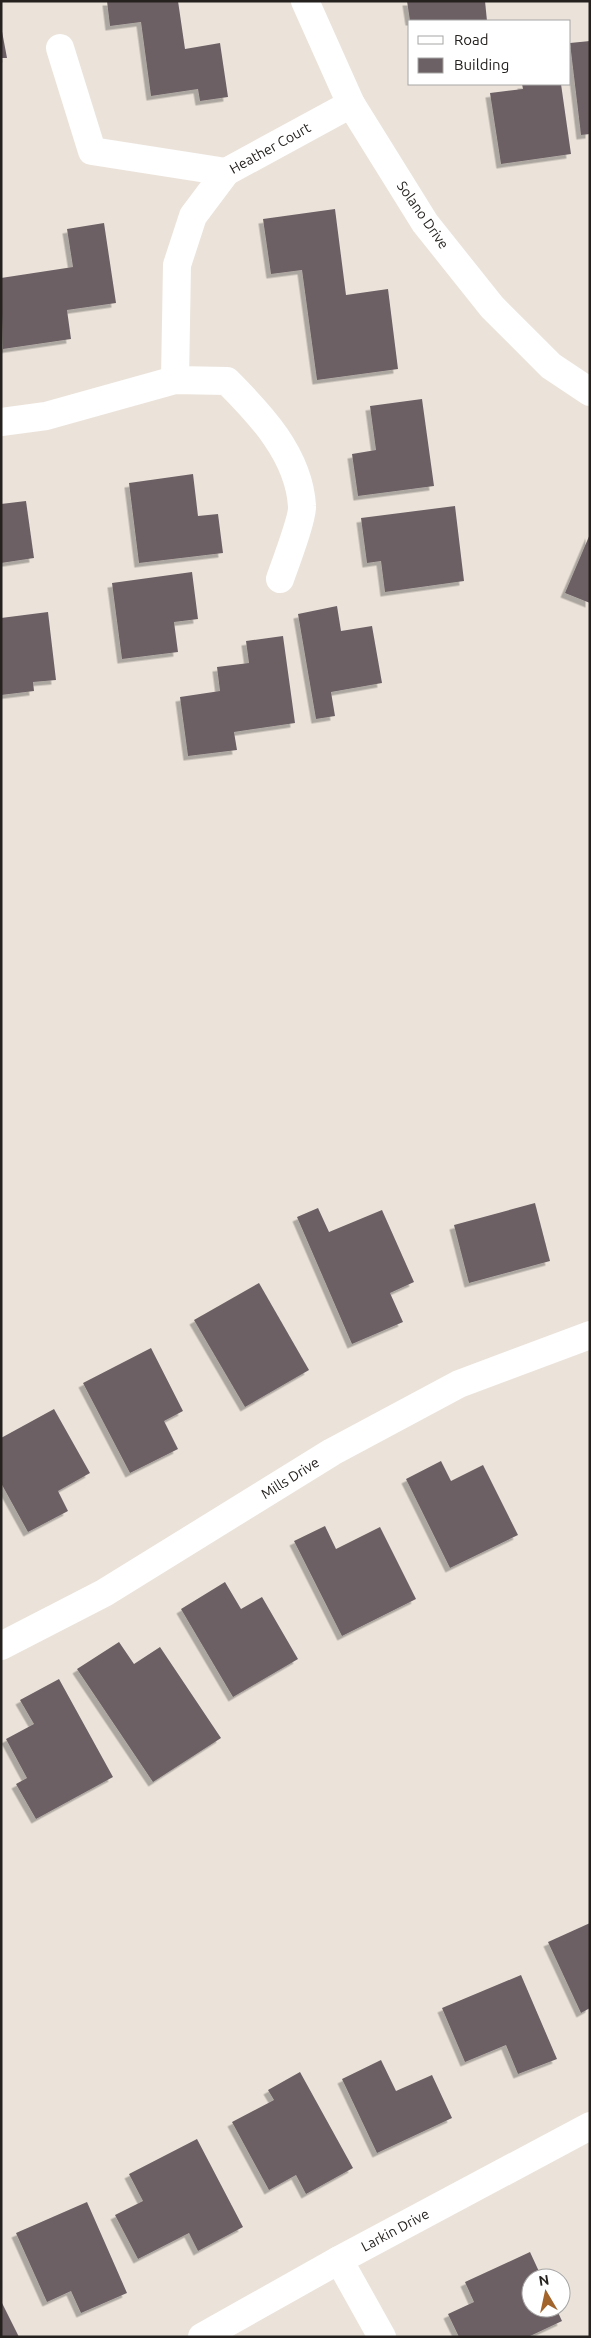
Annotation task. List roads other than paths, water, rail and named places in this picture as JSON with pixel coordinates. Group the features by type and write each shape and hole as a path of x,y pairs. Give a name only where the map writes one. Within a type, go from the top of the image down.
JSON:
{"street":[{"name":"Solano Drive","path":"305,1 352,104 425,223 492,307 551,366 590,392"},
{"path":"60,48 92,151 226,172"},
{"name":"Heather Court","path":"175,380 176,265 193,216 226,172 352,104"},
{"path":"176,345 227,381 264,418 294,470 302,507 280,579"},
{"path":"1,422 46,416 175,380 227,381"},
{"name":"Mills Drive","path":"1,1646 104,1594 332,1452 459,1384 590,1335"},
{"name":"Larkin Drive","path":"202,2337 339,2260 590,2126"},
{"path":"339,2260 382,2337"}]}
